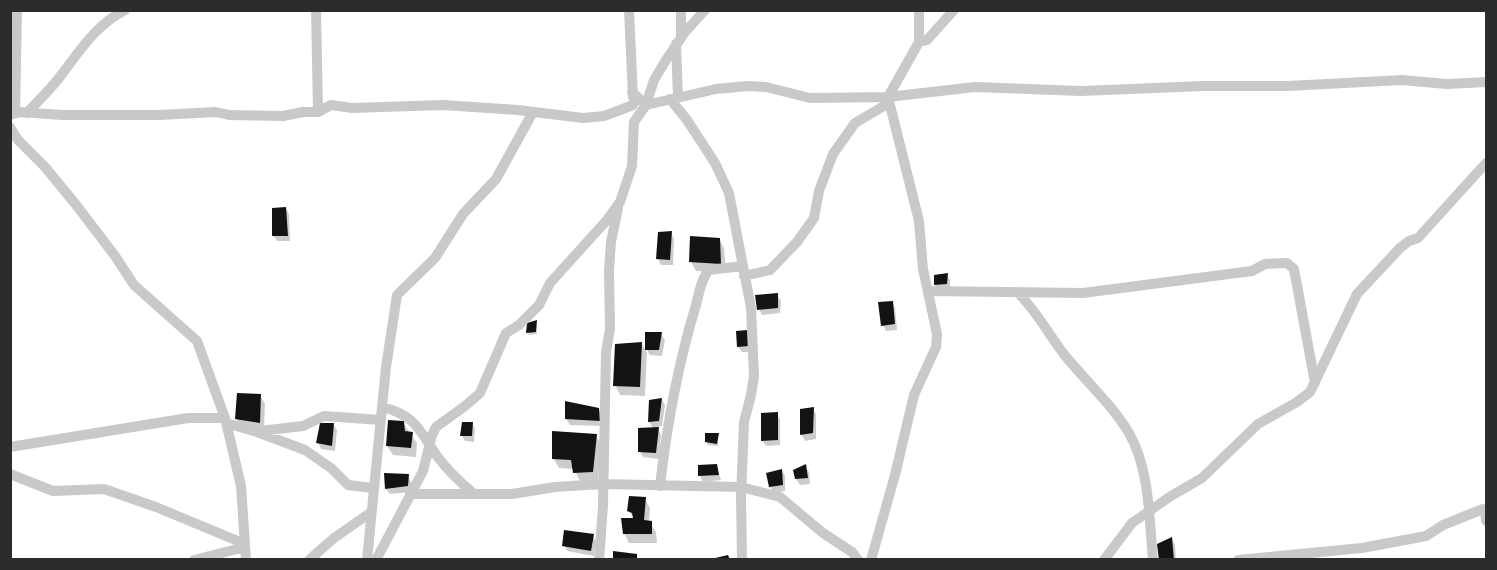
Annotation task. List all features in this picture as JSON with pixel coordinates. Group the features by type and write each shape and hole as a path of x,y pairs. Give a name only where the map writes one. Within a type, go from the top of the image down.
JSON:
{"street":[{"path":"17,10 13,114 159,115 216,112 229,115 283,116 318,112 335,105 352,108 443,105 593,118 615,113 633,105"},
{"path":"27,113 63,73 89,37 106,22 125,10"},
{"path":"316,10 318,112"},
{"path":"599,560 606,352 610,329 609,270 612,232 632,166 634,122 629,10"},
{"path":"681,10 674,98 724,179 729,193 753,325 754,376 744,422 741,488 742,560"},
{"path":"634,122 646,105 654,80 679,40 705,10"},
{"path":"660,486 668,418 704,277 709,270 770,270 797,242 814,218 827,166 839,145 855,123 889,100 919,42 919,10"},
{"path":"919,42 927,40 954,10"},
{"path":"646,105 716,89 748,86 766,87 810,98 889,100 975,87 1081,91 1203,86 1288,86 1402,80 1447,84 1486,82"},
{"path":"632,92 646,105"},
{"path":"872,560 914,395 936,347 937,333 923,269 919,221 889,100"},
{"path":"367,560 370,513 394,302 397,295 435,258 463,214 496,179 533,112"},
{"path":"10,128 77,206 134,285 197,341 226,421 242,486 246,560"},
{"path":"1104,560 1126,530 1149,511 1202,478 1258,424 1310,392 1357,294 1400,248 1418,238 1433,223 1486,163"},
{"path":"376,560 423,471 436,427 480,393 506,333 519,325 539,305 550,283 600,229 620,202"},
{"path":"929,291 1101,291 1252,271 1265,264 1287,263 1294,269 1316,383"},
{"path":"1017,292 1035,310 1057,345 1129,434 1140,461 1149,511 1153,560"},
{"path":"383,407 411,418 448,470 473,493"},
{"path":"257,432 303,426 324,416 381,420"},
{"path":"10,447 188,418 226,421 314,455 348,485 373,488"},
{"path":"10,474 53,491 104,489 156,507 245,545"},
{"path":"410,494 512,494 555,487 603,484 741,488 780,497 828,537 852,552 858,560"},
{"path":"1238,560 1362,548 1426,536 1443,525 1483,509 1486,521"},
{"path":"309,560 334,538 370,513"},
{"path":"194,560 245,545"}],"building":[{"path":"286,207 288,236 272,236 272,208"},
{"path":"672,231 670,260 656,259 658,232"},
{"path":"690,236 720,238 721,264 689,262"},
{"path":"948,273 947,284 934,285 934,275"},
{"path":"778,293 778,308 757,310 755,295"},
{"path":"893,301 895,324 881,326 878,302"},
{"path":"537,320 536,332 526,333 527,323"},
{"path":"748,330 749,346 737,347 736,331"},
{"path":"645,332 662,332 659,350 645,350"},
{"path":"642,342 640,387 613,386 615,344"},
{"path":"237,393 261,394 260,423 235,419"},
{"path":"662,398 659,421 648,422 649,400"},
{"path":"565,401 599,408 600,421 565,419"},
{"path":"814,407 813,433 800,435 800,409"},
{"path":"778,412 778,440 761,441 761,413"},
{"path":"388,420 404,421 405,431 413,432 411,448 386,446"},
{"path":"462,422 473,422 472,436 460,436"},
{"path":"320,423 334,423 332,446 316,443"},
{"path":"659,427 656,453 638,452 638,428"},
{"path":"552,431 597,434 593,472 573,473 571,460 552,459"},
{"path":"705,433 719,433 717,444 705,442"},
{"path":"717,464 719,475 698,476 698,465"},
{"path":"806,464 808,478 795,479 793,470"},
{"path":"782,469 783,485 769,487 766,473"},
{"path":"384,473 409,474 408,486 385,489"},
{"path":"629,496 646,497 644,520 652,521 652,534 623,534 621,518 633,518 632,513 627,511"},
{"path":"564,530 594,534 591,551 562,546"},
{"path":"1172,537 1174,560 1159,560 1157,544"},
{"path":"613,551 637,554 637,560 613,560"},
{"path":"728,555 730,560 711,560 711,559"}]}
